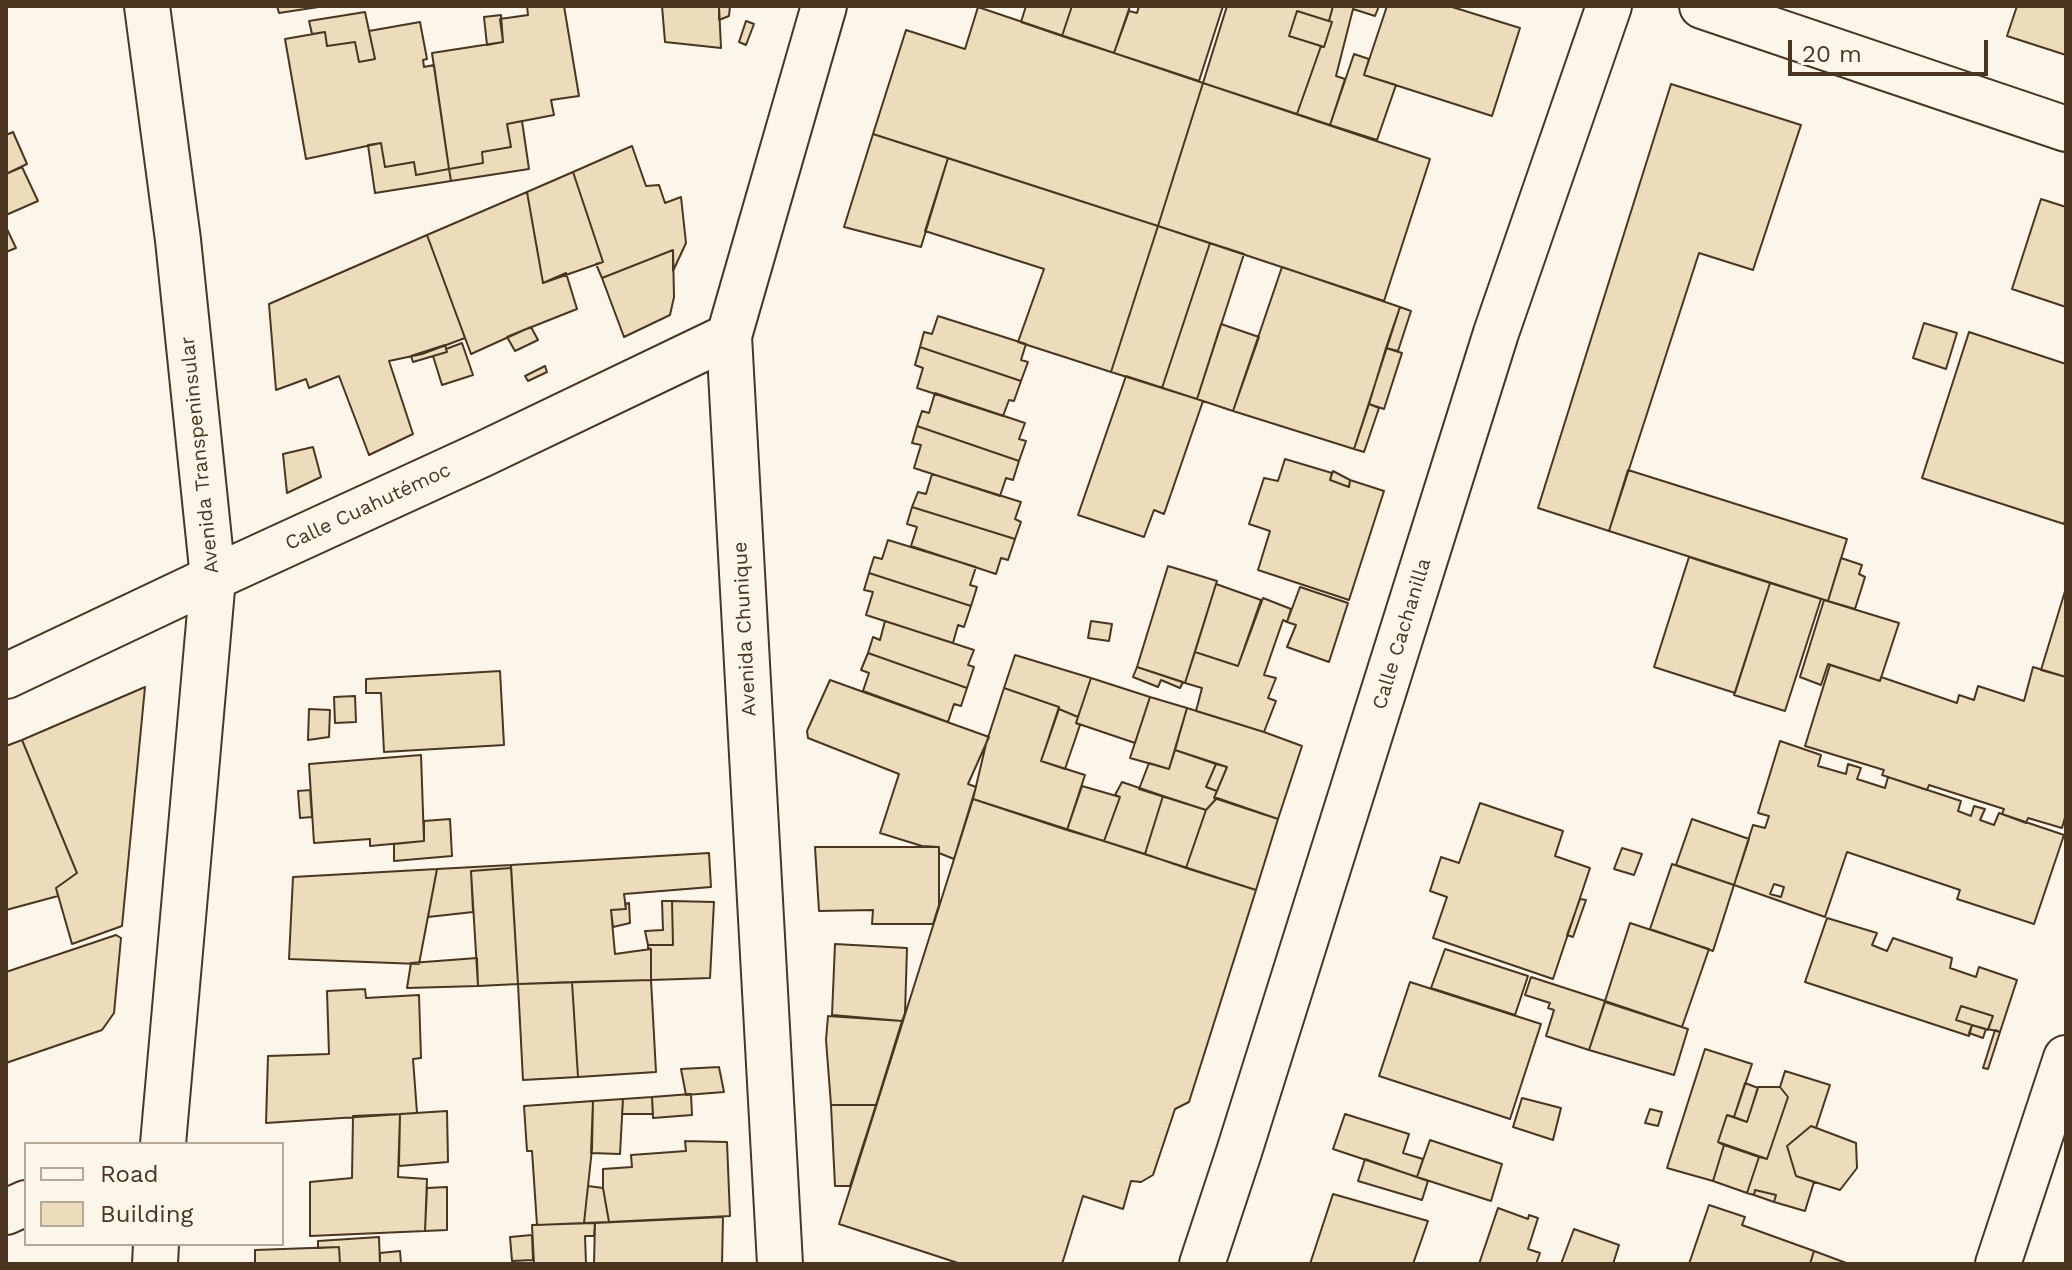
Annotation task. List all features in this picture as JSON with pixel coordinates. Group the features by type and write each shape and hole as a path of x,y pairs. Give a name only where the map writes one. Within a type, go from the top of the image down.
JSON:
{"street":[{"name":"Avenida Transpeninsular","path":"147,6 178,240 213,578 163,1142"},
{"name":"Avenida Chunique","path":"780,1264 729,336 824,6"},
{"name":"Calle Cachanilla","path":"1202,1264 1496,333 1609,6"},
{"path":"1702,6 2066,129"},
{"name":"Calle Cuahutémoc","path":"6,676 497,448 729,336"},
{"path":"1998,1264 2066,1058"}],"building":[{"path":"277,6 325,6 279,13"},
{"path":"527,6 564,6 579,96 551,100 554,115 507,124 511,147 482,152 483,163 449,169 432,53 503,42 500,19 528,15"},
{"path":"662,6 719,6 721,48 665,42"},
{"path":"719,6 730,6 729,16 719,20"},
{"path":"1026,6 1072,6 1062,36 1021,22"},
{"path":"1072,6 1130,6 1114,53 1062,36"},
{"path":"1139,6 1223,6 1199,81 1114,53 1129,11 1137,13"},
{"path":"1227,6 1333,6 1329,21 1297,11 1289,36 1321,46 1297,114 1203,83"},
{"path":"1333,6 1379,6 1375,16 1353,9 1336,76 1345,79 1330,125 1297,114 1321,46 1324,47 1332,22 1329,21"},
{"path":"1387,6 1449,6 1520,28 1492,116 1364,75"},
{"path":"2017,6 2066,6 2066,55 2007,36"},
{"path":"978,7 1203,83 1158,226 873,134 906,30 965,49"},
{"path":"1297,11 1332,22 1324,47 1289,36"},
{"path":"365,12 375,59 359,62 355,42 327,46 325,32 312,34 309,21"},
{"path":"501,15 503,42 487,45 484,17"},
{"path":"746,21 754,24 746,45 739,42"},
{"path":"420,22 427,59 423,60 424,67 434,65 449,169 416,175 414,162 385,167 381,143 306,159 285,39 325,32 327,46 355,42 359,62 375,59 369,31"},
{"path":"1354,54 1369,59 1364,75 1396,85 1377,140 1330,125"},
{"path":"1203,83 1430,159 1384,301 1158,226"},
{"path":"1671,84 1801,125 1753,270 1699,253 1609,531 1538,508"},
{"path":"522,121 529,169 451,181 449,169 483,163 482,152 511,147 507,124"},
{"path":"13,132 27,164 6,174 6,135"},
{"path":"873,134 948,158 921,247 844,227"},
{"path":"381,143 385,167 414,162 416,175 449,169 451,181 375,193 368,145"},
{"path":"632,146 646,186 659,185 665,203 681,197 686,243 673,271 673,250 602,278 596,264 603,262 573,172"},
{"path":"948,158 1158,226 1111,372 1018,342 1044,269 925,231"},
{"path":"22,167 38,201 6,215 6,174"},
{"path":"573,172 603,262 543,283 527,192"},
{"path":"527,192 543,283 566,273 577,309 471,354 427,235"},
{"path":"2041,199 2066,207 2066,307 2012,289"},
{"path":"1158,226 1210,243 1162,388 1111,372"},
{"path":"6,227 16,248 6,252"},
{"path":"427,235 465,338 422,354 389,361 413,434 369,455 339,376 309,388 306,379 276,390 269,304"},
{"path":"1210,243 1244,254 1197,399 1162,388"},
{"path":"673,250 674,297 670,315 624,337 602,278"},
{"path":"1282,267 1400,307 1354,449 1233,411"},
{"path":"1400,307 1411,311 1398,351 1386,348"},
{"path":"938,316 1026,344 1021,360 1028,362 1021,381 920,347 924,332 932,334"},
{"path":"1924,323 1957,333 1946,369 1913,358"},
{"path":"1221,324 1259,337 1233,411 1197,399"},
{"path":"531,327 538,340 515,351 507,337"},
{"path":"1969,332 2066,364 2064,524 1922,478"},
{"path":"462,343 473,375 442,385 433,356"},
{"path":"445,345 447,352 413,362 411,356"},
{"path":"920,347 1021,381 1014,401 1009,400 1003,416 917,388 923,368 915,365"},
{"path":"1386,348 1402,353 1384,409 1369,404"},
{"path":"545,366 547,372 528,381 525,376"},
{"path":"1126,376 1203,401 1164,514 1154,510 1144,537 1078,515"},
{"path":"935,393 1025,423 1019,439 1026,441 1019,461 917,426 922,411 929,413"},
{"path":"1369,404 1379,408 1364,452 1354,449"},
{"path":"917,426 1019,461 1013,480 1006,478 1000,496 914,468 921,445 912,443"},
{"path":"313,447 321,477 287,493 283,454"},
{"path":"1285,459 1332,473 1330,480 1349,487 1350,480 1384,491 1349,600 1258,570 1270,531 1249,524 1264,478 1278,481"},
{"path":"1628,470 1847,539 1828,601 1609,531"},
{"path":"1333,471 1350,480 1349,487 1330,480"},
{"path":"932,474 1021,502 1015,519 1021,522 1015,539 912,507 918,492 926,494"},
{"path":"912,507 1015,539 1008,560 1001,558 996,574 911,546 917,527 907,524"},
{"path":"888,540 976,567 970,585 977,587 971,606 869,573 874,557 882,559"},
{"path":"1689,557 1770,583 1735,693 1654,667"},
{"path":"1841,558 1862,565 1859,574 1865,577 1855,609 1828,601"},
{"path":"1168,566 1217,581 1185,683 1137,667"},
{"path":"869,573 971,606 964,627 958,625 953,643 866,615 873,592 864,590"},
{"path":"1770,583 1821,599 1785,711 1734,695"},
{"path":"1216,584 1261,600 1238,666 1195,652"},
{"path":"1300,587 1348,603 1329,662 1287,647 1296,625 1287,622"},
{"path":"2066,588 2066,677 2041,670"},
{"path":"1263,598 1291,609 1287,622 1283,620 1264,675 1276,678 1268,698 1276,701 1264,732 1196,711 1202,688 1185,683 1195,652 1238,666"},
{"path":"1824,600 1899,623 1880,681 1828,664 1821,685 1800,677"},
{"path":"885,621 974,650 968,665 974,667 967,688 868,653 873,637 880,640"},
{"path":"1091,621 1112,624 1109,641 1088,638"},
{"path":"868,653 967,688 961,706 954,704 948,722 863,691 869,673 861,670"},
{"path":"1015,655 1091,678 1078,717 1004,688"},
{"path":"1830,665 1880,681 1881,677 1957,703 1959,695 1974,700 1978,686 2024,701 2033,667 2066,677 2066,814 2062,828 2028,818 2026,823 2002,814 2004,809 1929,785 1927,790 1882,775 1884,770 1805,746"},
{"path":"1137,667 1183,682 1180,688 1161,680 1158,687 1133,677"},
{"path":"500,671 504,745 384,752 381,693 366,693 366,679"},
{"path":"1091,678 1150,697 1135,743 1076,723"},
{"path":"830,680 989,737 968,784 976,787 954,859 939,853 939,847 922,846 880,833 899,774 808,738 807,731"},
{"path":"145,687 122,926 72,944 56,888 77,873 22,740"},
{"path":"1004,688 1059,707 1041,761 1085,775 1067,830 973,799"},
{"path":"355,696 356,722 335,723 334,697"},
{"path":"1150,697 1187,708 1169,769 1130,758"},
{"path":"1187,708 1302,746 1278,819 1214,798 1227,767 1175,750"},
{"path":"309,709 330,710 329,737 308,740"},
{"path":"1059,709 1078,717 1076,723 1080,725 1065,769 1041,761"},
{"path":"22,740 77,873 56,888 58,896 6,910 6,746"},
{"path":"1780,741 1821,755 1818,766 1846,774 1848,764 1861,768 1857,779 1885,788 1888,777 1961,801 1958,811 1971,816 1974,806 1985,809 1980,820 1994,825 1999,813 2064,835 2034,924 1957,899 1960,890 1847,852 1825,917 1734,885 1753,825 1765,828 1769,816 1758,813","holes":["1774,884 1784,887 1781,897 1770,894"]},
{"path":"1175,750 1216,764 1206,787 1217,791 1214,798 1217,798 1206,810 1139,789 1149,763 1169,769"},
{"path":"421,755 424,841 370,846 370,839 314,843 309,764"},
{"path":"1216,764 1227,767 1217,791 1206,787"},
{"path":"1122,782 1163,796 1145,854 1104,841 1120,797 1115,795"},
{"path":"1082,786 1120,797 1104,841 1067,830"},
{"path":"310,790 312,817 300,818 298,791"},
{"path":"1163,796 1206,810 1186,868 1145,854"},
{"path":"1217,798 1278,819 1256,890 1186,868 1206,810"},
{"path":"973,799 1256,890 1189,1102 1175,1109 1153,1175 1141,1182 1131,1181 1123,1209 1083,1196 1062,1264 961,1264 839,1224"},
{"path":"1480,803 1563,831 1555,856 1590,868 1553,979 1433,938 1447,897 1430,891 1441,857 1459,863"},
{"path":"450,819 452,856 394,861 394,844 424,841 424,821"},
{"path":"1692,819 1749,839 1734,885 1676,865"},
{"path":"815,847 939,847 939,905 933,924 872,924 873,910 819,911"},
{"path":"1622,848 1642,854 1634,875 1614,869"},
{"path":"709,853 711,887 624,894 626,909 611,910 615,954 651,949 651,980 518,984 511,865"},
{"path":"1672,864 1734,885 1713,951 1650,929"},
{"path":"511,865 511,868 471,871 473,912 428,917 437,869"},
{"path":"511,868 518,984 478,986 471,871"},
{"path":"437,869 419,964 289,959 293,877"},
{"path":"1580,899 1586,900 1573,937 1567,935"},
{"path":"662,901 672,901 673,945 648,945 645,931 663,930"},
{"path":"672,901 714,902 710,978 651,980 651,949 648,945 673,945"},
{"path":"629,903 630,923 613,927 611,910 626,909 625,904"},
{"path":"1827,918 1877,933 1872,945 1887,951 1893,938 1952,958 1950,968 1976,977 1979,967 2017,980 2000,1032 1988,1029 1993,1016 1961,1006 1956,1020 1972,1025 1969,1036 1805,982"},
{"path":"1630,923 1709,949 1682,1027 1605,1001"},
{"path":"116,935 121,938 114,1013 102,1030 6,1063 6,972"},
{"path":"835,944 907,948 905,1013 902,1021 832,1015"},
{"path":"1445,949 1528,976 1515,1015 1431,988"},
{"path":"477,958 478,986 407,988 411,963"},
{"path":"1531,977 1605,1001 1589,1050 1546,1036 1554,1010 1548,1008 1550,1003 1525,995"},
{"path":"651,980 656,1072 578,1077 572,982"},
{"path":"572,982 578,1077 523,1080 518,984"},
{"path":"1410,982 1541,1024 1510,1119 1379,1076"},
{"path":"365,989 366,998 419,995 421,1058 413,1059 417,1113 266,1123 268,1056 329,1054 327,991"},
{"path":"1605,1002 1688,1029 1674,1075 1589,1050"},
{"path":"1961,1006 1993,1016 1988,1030 1956,1020"},
{"path":"828,1016 902,1021 876,1105 831,1105 826,1040"},
{"path":"1972,1025 1986,1029 1983,1038 1969,1033"},
{"path":"1995,1030 2000,1032 1988,1069 1983,1068"},
{"path":"1705,1049 1752,1064 1734,1117 1727,1115 1718,1142 1724,1145 1713,1181 1667,1168"},
{"path":"719,1067 724,1092 686,1095 681,1069"},
{"path":"1785,1071 1830,1085 1816,1128 1811,1126 1787,1146 1796,1176 1814,1182 1805,1211 1774,1202 1776,1195 1755,1190 1754,1195 1747,1193 1759,1157 1767,1159 1788,1097 1780,1087"},
{"path":"1745,1083 1758,1088 1747,1122 1734,1117"},
{"path":"1758,1087 1780,1087 1788,1097 1767,1159 1718,1142 1727,1115 1747,1122"},
{"path":"691,1094 692,1115 653,1118 652,1097"},
{"path":"652,1097 653,1114 622,1114 623,1099"},
{"path":"1522,1098 1561,1108 1553,1140 1513,1127"},
{"path":"623,1099 620,1154 591,1153 593,1101"},
{"path":"593,1101 592,1149 584,1223 537,1225 532,1151 527,1151 524,1106"},
{"path":"831,1105 876,1105 850,1186 835,1186"},
{"path":"1650,1109 1662,1112 1658,1126 1645,1123"},
{"path":"447,1111 448,1162 399,1166 400,1114"},
{"path":"400,1114 398,1177 427,1179 425,1231 310,1236 310,1182 352,1178 353,1116"},
{"path":"1345,1114 1409,1134 1403,1153 1423,1159 1417,1177 1333,1149"},
{"path":"1811,1126 1856,1143 1857,1168 1840,1190 1796,1176 1787,1146"},
{"path":"1430,1140 1502,1164 1491,1201 1417,1177"},
{"path":"685,1141 727,1142 730,1216 609,1222 603,1169 632,1167 631,1155 686,1151"},
{"path":"1724,1145 1759,1157 1747,1193 1713,1181"},
{"path":"1365,1159 1428,1181 1422,1200 1358,1181"},
{"path":"588,1186 603,1188 609,1222 584,1223"},
{"path":"447,1187 447,1230 425,1231 427,1188"},
{"path":"1755,1190 1776,1195 1774,1202 1754,1195"},
{"path":"1333,1194 1428,1221 1413,1264 1310,1264"},
{"path":"1709,1205 1745,1217 1742,1225 1814,1251 1810,1264 1689,1264"},
{"path":"1498,1208 1528,1219 1529,1215 1538,1218 1528,1249 1540,1253 1536,1264 1479,1264"},
{"path":"723,1217 722,1264 594,1264 595,1223"},
{"path":"595,1223 594,1236 585,1236 586,1264 534,1264 532,1225"},
{"path":"1574,1229 1619,1245 1613,1264 1561,1264"},
{"path":"532,1235 533,1260 512,1261 510,1237"},
{"path":"379,1237 380,1264 340,1264 339,1247 318,1248 318,1241"},
{"path":"339,1247 340,1264 255,1264 255,1250"},
{"path":"400,1251 401,1264 380,1264 380,1253"},
{"path":"1814,1251 1849,1264 1810,1264"}]}
